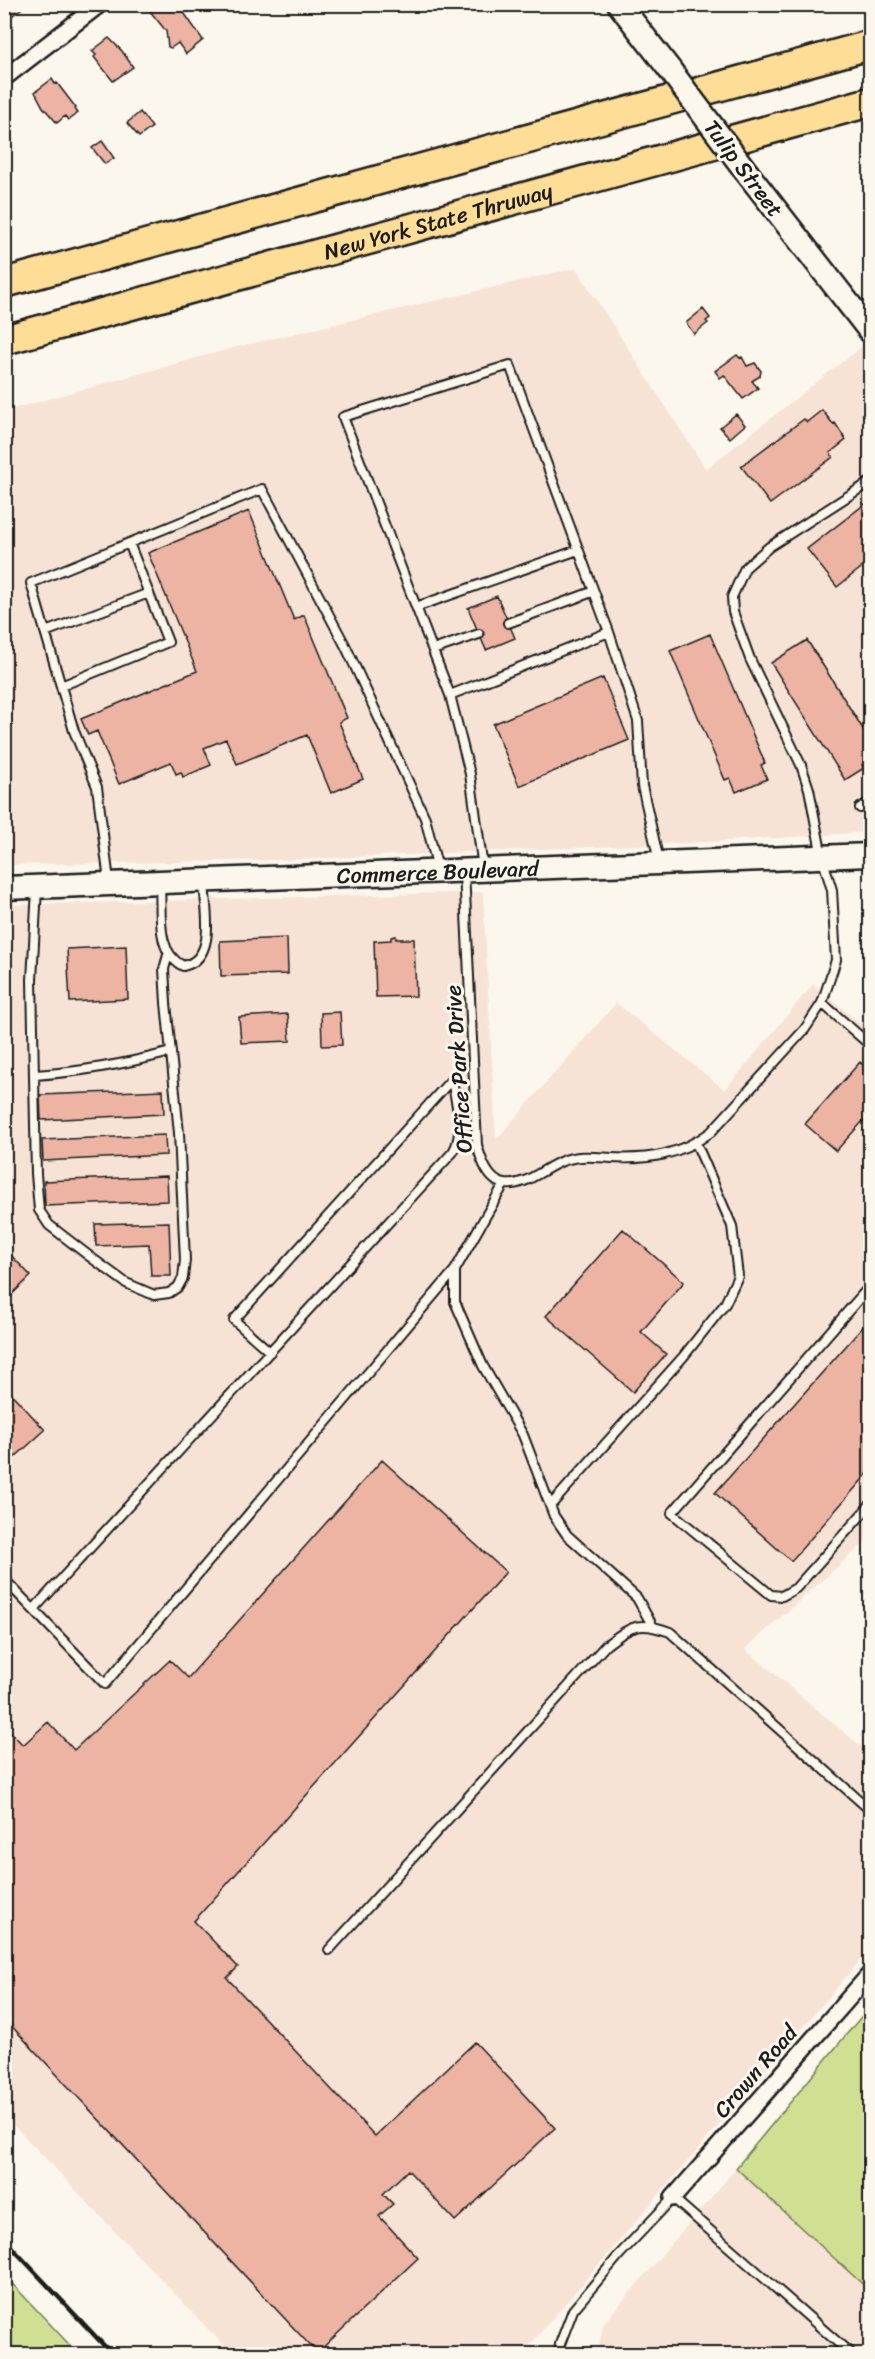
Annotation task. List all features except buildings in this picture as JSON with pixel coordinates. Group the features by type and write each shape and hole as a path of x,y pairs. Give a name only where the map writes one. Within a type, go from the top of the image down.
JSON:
{"highway":[{"path":"4,283 870,45"},
{"name":"New York State Thruway","path":"4,340 870,102"}],"street":[{"path":"4,78 100,4"},
{"name":"Tulip Street","path":"619,4 870,331"},
{"name":"Commerce Boulevard","path":"4,888 870,855"},
{"name":"Crown Road","path":"673,2198 870,1974"}],"lane":[{"name":"Office Park Drive","path":"504,1184 483,1164 477,1145 474,869 470,774 450,695 343,417 510,365 578,550"},
{"path":"4,1579 105,1684 455,1270 504,1184 518,1183 565,1160 586,1156 613,1158 664,1156 696,1143 711,1132 805,1029 822,1003 836,960 832,890 822,857 809,789 801,765 750,659 733,612 732,597 745,568 769,547 870,482"},
{"path":"109,884 97,787 74,731 31,583 262,489 356,669 425,818 438,871"},
{"path":"61,686 168,642 129,543"},
{"path":"416,607 578,550 609,632 638,721 642,786 659,863"},
{"path":"508,623 592,592"},
{"path":"45,632 149,593"},
{"path":"450,695 609,632"},
{"path":"433,650 479,633"},
{"path":"860,808 870,802"},
{"path":"160,882 164,945 168,955 183,966 198,960 207,942 204,880"},
{"path":"37,887 32,980 36,1174 39,1210 49,1225 126,1283 154,1295 169,1293 178,1287 183,1278 185,1260 179,1133 164,969 168,955"},
{"path":"822,1003 870,1045"},
{"path":"35,1075 81,1072 171,1052"},
{"path":"34,1609 270,1352 453,1152 459,1144 460,1132 452,1079 234,1320 270,1352"},
{"path":"550,1506 683,1357 725,1304 738,1276 732,1226 696,1143"},
{"path":"455,1270 455,1302 483,1366 523,1435 550,1506 567,1536 637,1598 652,1625"},
{"path":"870,1286 672,1514 771,1595 782,1596 796,1588 870,1505"},
{"path":"329,1950 606,1645 631,1627 652,1625 670,1632 870,1810"},
{"path":"559,2355 560,2344 573,2310 620,2254 673,2198 850,2355"}],"shaded area":[{"path":"576,268 706,469 865,344 870,352 870,832 710,842 283,860 5,865 5,411 240,346"},
{"path":"483,892 496,1140 616,1003 725,1090 813,984 870,1031 870,1538 745,1649 870,1754 870,1949 522,2354 232,2354 5,2116 4,905"},
{"path":"736,2168 870,2291 870,2354 598,2354 603,2324"}],"green space":[{"path":"870,2006 870,2291 736,2168"},
{"path":"5,2276 78,2354 5,2354"}],"railway":[{"path":"4,2239 112,2354"}]}
